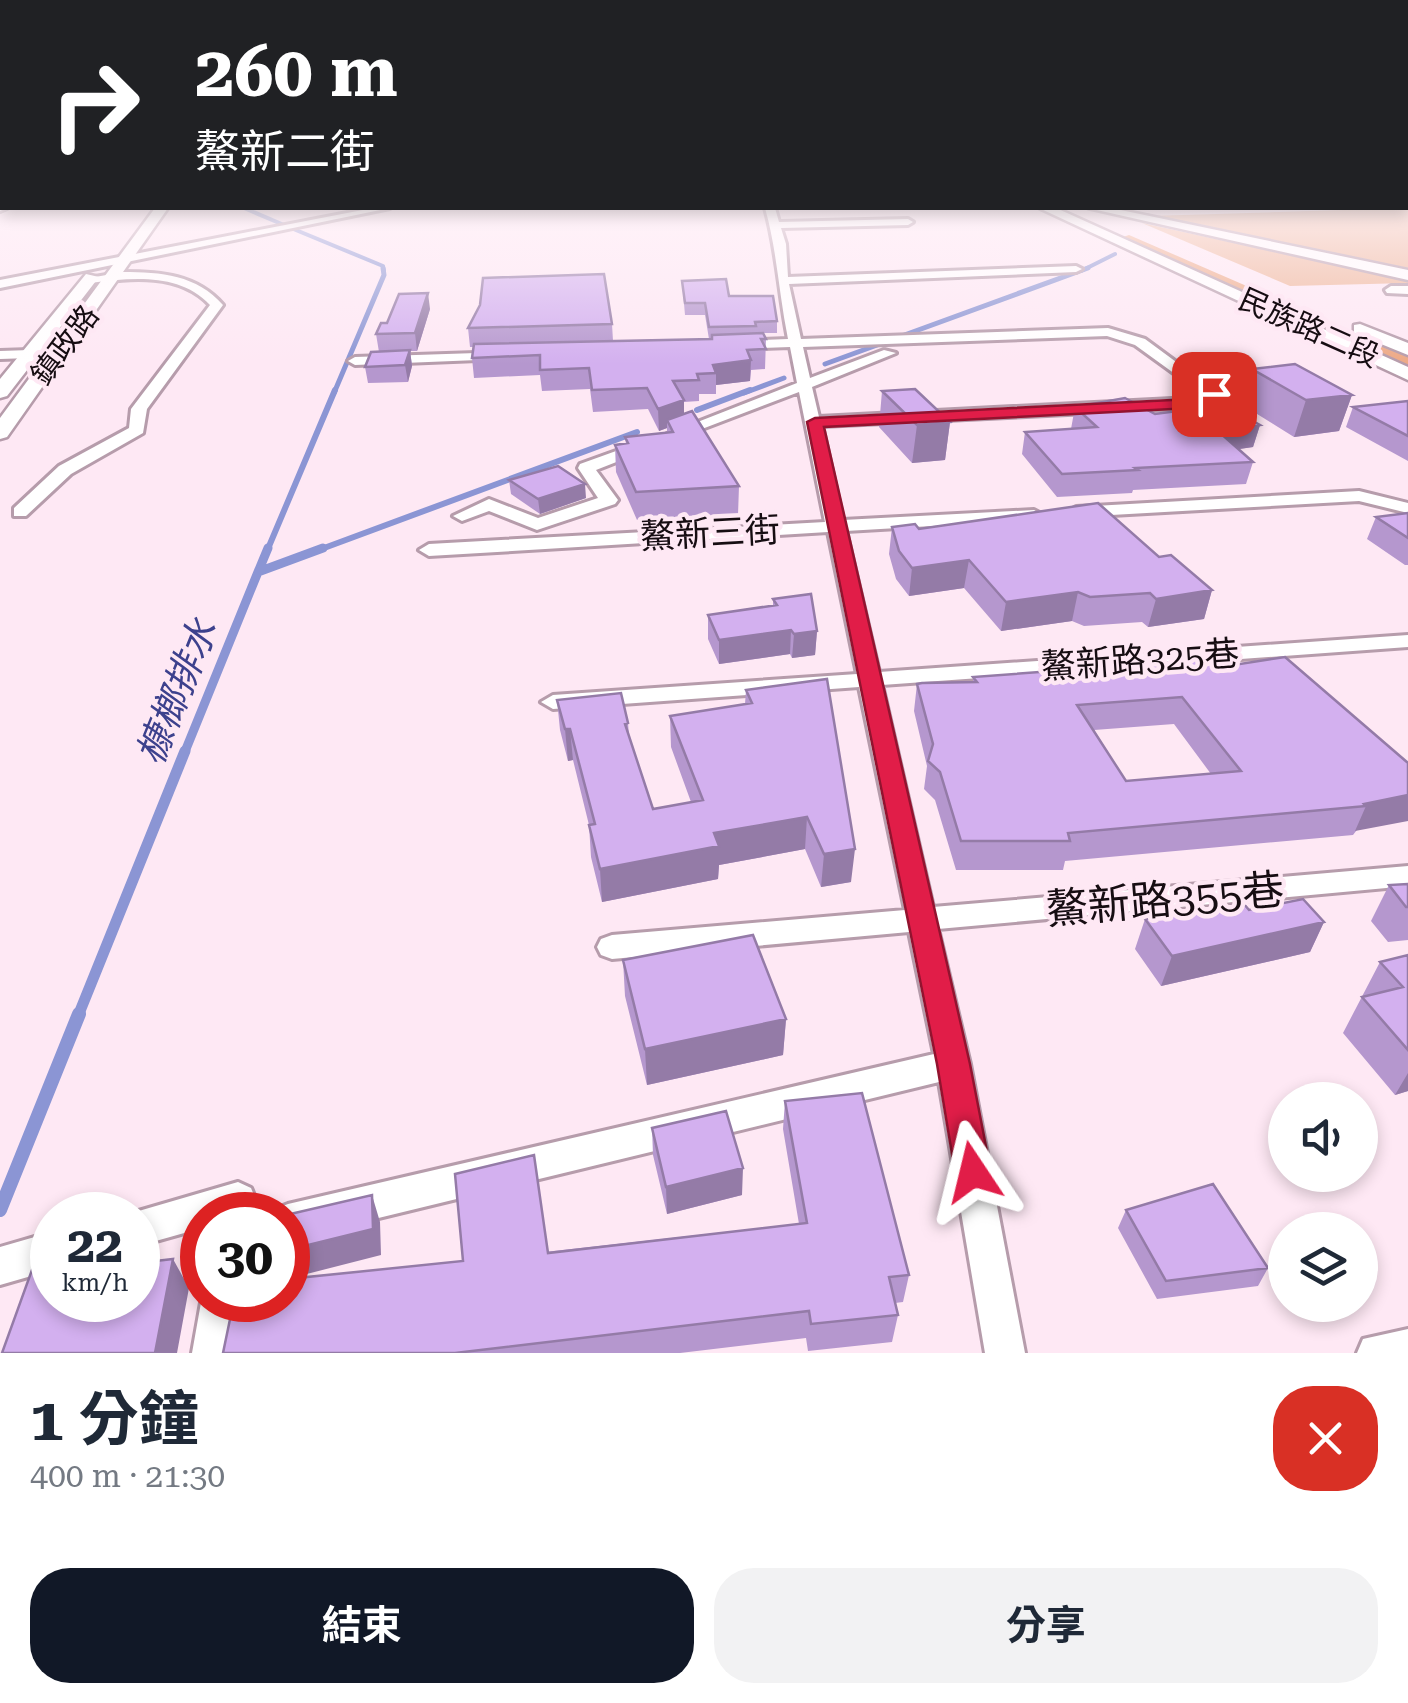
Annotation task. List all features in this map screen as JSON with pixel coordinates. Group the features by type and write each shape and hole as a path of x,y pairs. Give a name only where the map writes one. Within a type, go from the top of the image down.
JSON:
{"street":[{"name":"鎮政路","path":"0,392 120,238"},
{"name":"鎮政路","path":"0,433 140,238"},
{"path":"0,284 119,268 242,238"},
{"path":"779,238 782,281 953,1064 1006,1353"},
{"name":"民族路二段","path":"1112,238 1408,374"},
{"path":"1234,238 1408,276"},
{"path":"20,512 65,470 137,430 140,410 218,305 208,293 156,275 119,268"},
{"path":"782,281 1076,269"},
{"path":"1392,290 1408,290"},
{"name":"民族路二段","path":"1342,321 1408,350"},
{"path":"720,346 1108,332 1131,336 1212,390 1210,399 815,422"},
{"name":"鰲新三街","path":"462,516 489,504 535,524 609,500 586,468 888,352"},
{"path":"0,355 30,354"},
{"path":"355,361 524,354"},
{"name":"鰲新三街","path":"429,550 1359,496 1408,508"},
{"name":"鰲新路325巷","path":"553,702 1408,641"},
{"name":"鰲新路355巷","path":"612,947 1408,876"},
{"path":"310,1217 953,1064"},
{"path":"212,1353 217,1322"},
{"path":"1377,1353 1408,1349"}],"shaded area":[{"path":"1125,238 1136,238 1408,356 1408,367"},
{"path":"1178,238 1211,238 1408,281 1290,286"},
{"path":"1260,238 1408,238 1408,268"}],"building":[{"path":"604,274 612,324 468,328 480,305 483,278"},
{"path":"726,279 729,296 773,296 777,321 755,322 756,326 709,327 705,303 685,303 682,281"},
{"path":"428,293 415,333 376,334 381,323 387,323 399,294"},
{"path":"763,333 766,339 761,339 766,349 747,350 751,360 713,365 716,373 697,374 699,380 673,381 684,400 658,409 647,388 592,390 589,368 540,370 540,355 472,358 474,344 712,339 712,335"},
{"path":"410,350 405,365 365,367 371,352"},
{"path":"1295,364 1352,395 1306,400 1252,369"},
{"path":"915,389 950,422 917,425 882,391"},
{"path":"1125,398 1155,414 1224,405 1260,425 1218,431 1253,462 1062,474 1025,432 1097,427 1075,407"},
{"path":"1408,401 1408,436 1353,407"},
{"path":"692,411 739,486 636,492 615,445 628,443 625,437 673,432 667,420"},
{"path":"558,466 585,484 538,499 509,480"},
{"path":"1098,503 1159,557 1171,555 1212,590 1156,599 1150,593 1090,597 1078,592 1006,602 969,560 912,568 899,551 892,527 915,524 919,529"},
{"path":"1408,513 1408,538 1376,517"},
{"path":"811,594 817,631 794,634 791,630 719,640 708,615 777,605 773,599"},
{"path":"1285,657 1408,763 1408,795 1366,806 1068,833 1070,841 961,841 940,772 928,761 933,744 917,684 977,682 973,677 1214,659 1221,667","holes":["1182,697 1241,771 1126,781 1077,705"]},
{"path":"827,679 855,849 824,854 807,817 714,833 719,846 600,869 589,825 595,824 570,729 565,729 557,700 621,693 628,723 625,724 653,809 703,800 670,716 752,703 746,690"},
{"path":"1408,884 1408,907 1406,907 1389,885"},
{"path":"1303,899 1324,922 1172,956 1145,919 1244,904 1249,910"},
{"path":"753,935 786,1019 645,1049 623,960"},
{"path":"1408,955 1408,1050 1362,997 1403,987 1380,962"},
{"path":"862,1093 909,1275 889,1277 898,1315 811,1324 809,1311 455,1353 223,1353 229,1322 310,1322 310,1277 463,1261 455,1174 534,1155 548,1253 807,1223 785,1101"},
{"path":"726,1111 743,1168 666,1187 652,1128"},
{"path":"1213,1184 1268,1268 1166,1281 1126,1210"},
{"path":"372,1195 373,1229 310,1245 310,1209"},
{"path":"173,1259 155,1353 2,1353 30,1275 30,1322 160,1322 160,1260"}],"waterway":[{"path":"316,238 383,266 384,271"},
{"name":"槺榔排水","path":"1084,269 1115,254"},
{"path":"334,393 384,275 383,268"},
{"name":"槺榔排水","path":"825,364 1084,269"},
{"name":"槺榔排水","path":"744,393 784,378"},
{"path":"267,551 335,390"},
{"name":"槺榔排水","path":"697,410 750,390"},
{"name":"槺榔排水","path":"316,551 637,432"},
{"path":"258,572 268,548"},
{"name":"槺榔排水","path":"258,572 323,548"},
{"name":"槺榔排水","path":"184,754 258,572"},
{"name":"槺榔排水","path":"78,1016 185,751"},
{"name":"槺榔排水","path":"0,1210 79,1014"}],"route":[{"path":"973,1172 878,706 815,422 1192,403 1210,399 1214,394"}]}
